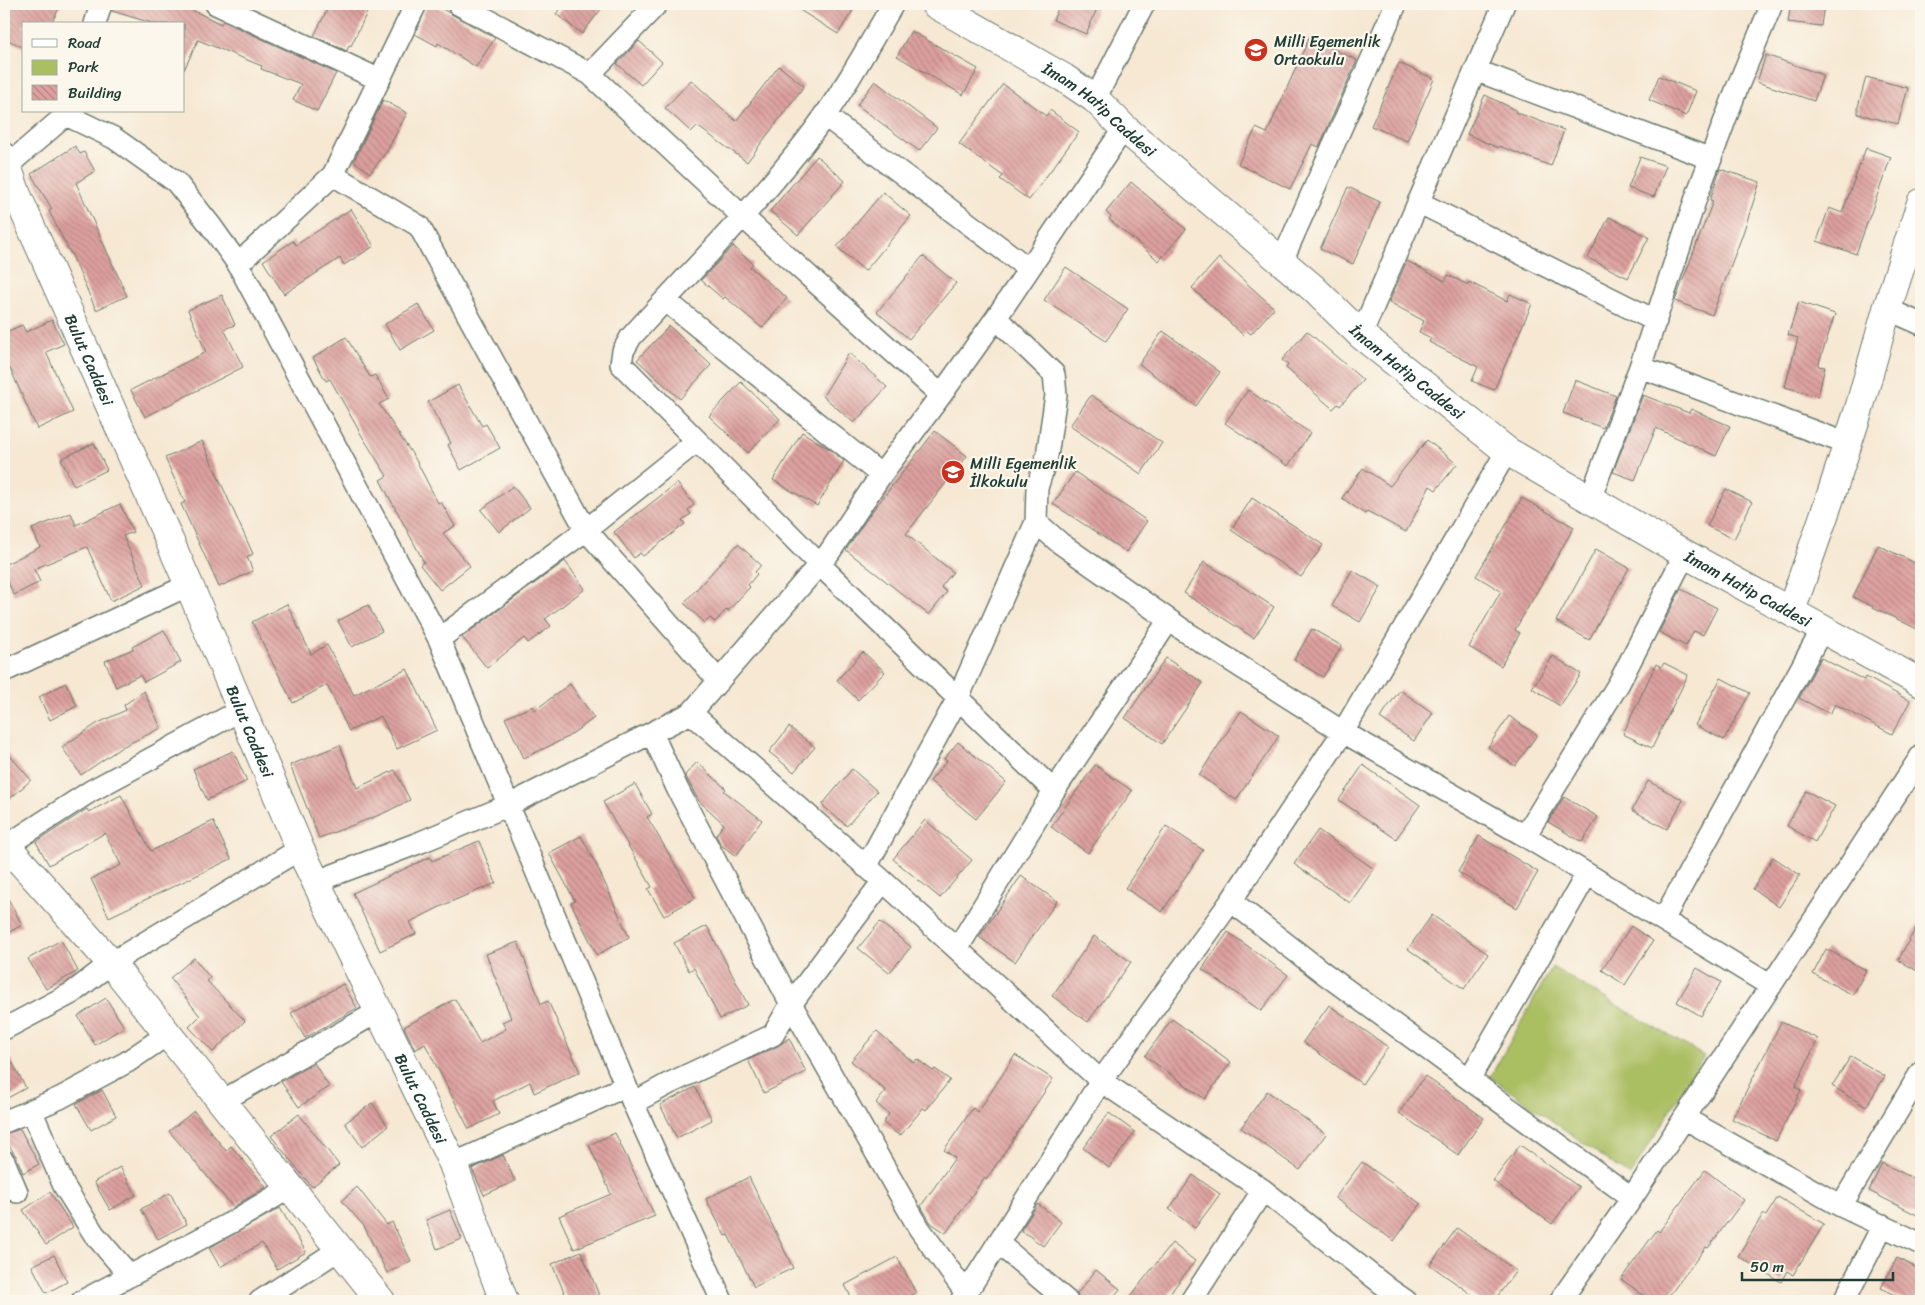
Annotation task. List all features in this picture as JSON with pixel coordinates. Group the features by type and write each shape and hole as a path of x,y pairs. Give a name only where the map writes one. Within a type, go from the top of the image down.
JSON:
{"street":[{"path":"96,22 101,4"},
{"path":"216,4 378,79"},
{"path":"238,264 333,175 416,4"},
{"path":"458,4 590,74 742,216 941,395"},
{"path":"590,74 657,4"},
{"path":"893,4 863,57 813,132 742,216 631,337 622,351 622,364 819,564 1054,790"},
{"name":"İmam Hatip Caddesi","path":"935,4 1064,78 1095,99 1124,128 1282,261 1361,335 1507,451 1686,554 1921,683"},
{"path":"1095,99 1144,4"},
{"path":"1282,261 1396,4"},
{"path":"1361,335 1504,4"},
{"path":"1590,499 1640,367 1737,88 1772,4"},
{"path":"1475,70 1711,159"},
{"path":"5,162 67,113 114,138 176,182 238,264 439,640 629,1094 722,1301"},
{"path":"824,115 1029,269"},
{"path":"318,882 421,842 509,804 691,713 829,553 881,475 996,318 1124,128"},
{"name":"Bulut Caddesi","path":"5,162 17,195 188,585 300,849 318,882 453,1164 504,1301"},
{"path":"333,175 419,226 586,530 719,681"},
{"path":"1418,202 1656,321"},
{"path":"1790,611 1848,444 1887,309 1921,203"},
{"path":"665,300 881,475"},
{"path":"1887,309 1921,324"},
{"path":"866,867 958,698 1036,522 1036,488 1047,456 1056,395 1054,374 996,318"},
{"path":"1640,367 1848,444"},
{"path":"439,640 586,530 697,441"},
{"path":"652,733 678,790 791,1004 919,1228 963,1297 1101,1080 1231,901 1343,732 1507,451"},
{"path":"1036,522 1060,543 1170,620 1343,732 1525,836 1771,986"},
{"path":"1525,836 1619,683 1686,554"},
{"path":"4,671 188,585"},
{"path":"957,949 1054,790 1170,620"},
{"path":"1663,920 1823,628"},
{"path":"241,710 91,791 5,844 111,963 381,1301"},
{"path":"691,713 883,881 1101,1080 1263,1190 1393,1298"},
{"path":"1560,1301 1632,1198 1921,756"},
{"path":"4,1029 72,993 111,963 300,849"},
{"path":"1470,1078 1587,874"},
{"path":"453,1164 629,1094 668,1084 773,1035 791,1004 883,881"},
{"path":"1231,901 1325,974 1632,1198"},
{"path":"222,1101 379,1011"},
{"path":"4,1122 60,1098 127,1062 168,1034"},
{"path":"1841,1206 1921,1072"},
{"path":"31,1110 64,1186 94,1234 130,1276"},
{"path":"1684,1118 1841,1206 1921,1244"},
{"path":"4,1161 17,1192"},
{"path":"82,1301 234,1221 291,1187"},
{"path":"1191,1301 1263,1190"},
{"path":"1844,1301 1883,1225"},
{"path":"998,1243 1067,1301"},
{"path":"260,1301 340,1248"}],"green space":[{"path":"1552,967 1704,1056 1630,1176 1490,1077"}],"building":[{"path":"4,4 61,4 52,22 22,22 22,47 4,38"},
{"path":"113,4 180,4 221,24 223,21 336,73 317,111 293,100 301,84 261,69 262,66 198,40 185,68 185,22 148,22 112,11"},
{"path":"330,4 371,4 347,51 314,36"},
{"path":"428,4 433,4 495,38 476,67 438,43 437,46 415,34"},
{"path":"564,4 605,4 582,34 556,14"},
{"path":"790,4 857,4 838,34"},
{"path":"1060,4 1099,4 1086,34 1053,20"},
{"path":"1791,4 1824,4 1821,26 1788,22"},
{"path":"911,31 978,69 963,95 897,56"},
{"path":"1309,38 1357,60 1319,147 1312,144 1290,189 1238,164 1256,128 1267,133"},
{"path":"639,41 662,62 641,85 617,64"},
{"path":"1766,55 1823,75 1814,101 1757,82"},
{"path":"1399,63 1434,79 1407,141 1371,126"},
{"path":"779,66 804,86 747,162 697,126 691,132 665,108 691,80 736,121"},
{"path":"1659,76 1696,91 1686,116 1649,100"},
{"path":"1866,77 1908,88 1898,124 1858,114"},
{"path":"875,81 937,128 919,151 857,105"},
{"path":"1003,84 1046,116 1050,110 1079,132 1029,200 1000,179 1003,176 959,144"},
{"path":"1485,95 1516,110 1515,112 1564,130 1551,166 1499,146 1498,148 1467,134"},
{"path":"383,100 407,113 387,151 370,173 354,161"},
{"path":"75,146 80,154 84,152 95,171 76,183 127,296 96,310 71,253 49,211 52,209 31,174"},
{"path":"1866,148 1891,157 1856,254 1817,241 1829,208 1842,213"},
{"path":"817,156 845,181 798,235 770,211"},
{"path":"1640,157 1666,166 1654,197 1628,188"},
{"path":"1720,169 1760,182 1712,315 1675,301 1713,201 1710,200"},
{"path":"1131,182 1186,229 1159,261 1109,219 1111,217 1106,212"},
{"path":"1348,187 1380,202 1353,264 1320,249"},
{"path":"883,192 911,216 865,271 837,247"},
{"path":"351,209 374,246 344,265 340,258 284,294 263,261 293,241 296,245"},
{"path":"1609,217 1649,237 1628,278 1588,258"},
{"path":"733,246 753,264 750,267 787,298 762,328 701,280"},
{"path":"923,256 956,283 909,339 877,312"},
{"path":"1219,258 1274,308 1251,334 1247,331 1243,335 1192,288"},
{"path":"1407,261 1445,281 1448,275 1468,285 1469,282 1507,301 1510,294 1532,304 1494,390 1472,381 1478,367 1429,342 1431,338 1419,332 1424,321 1389,302"},
{"path":"1066,267 1128,309 1106,341 1044,300"},
{"path":"222,295 235,325 224,329 243,367 145,417 131,390 206,352 188,310"},
{"path":"1799,302 1835,314 1818,366 1825,367 1818,396 1785,387 1798,338 1788,335"},
{"path":"418,304 434,330 400,350 385,324"},
{"path":"52,320 64,344 46,352 73,412 37,429 10,368 4,371 4,333 22,325 26,332"},
{"path":"669,326 711,365 680,399 637,360"},
{"path":"1163,331 1220,372 1196,406 1139,364"},
{"path":"1307,331 1363,380 1340,406 1338,404 1333,409 1286,368 1288,365 1282,360"},
{"path":"346,337 370,377 375,375 389,399 379,404 416,460 438,503 441,502 455,526 443,533 470,566 440,590 420,565 424,562 380,480 387,476 330,379 326,381 313,358"},
{"path":"849,353 887,387 854,423 823,396"},
{"path":"1575,380 1616,396 1603,428 1563,413"},
{"path":"741,382 780,419 748,453 709,416"},
{"path":"458,385 482,426 486,424 500,448 461,470 448,445 451,443 428,402"},
{"path":"1248,390 1310,433 1288,466 1225,423"},
{"path":"1091,395 1162,443 1141,474 1070,426"},
{"path":"1643,395 1689,413 1691,409 1730,426 1716,456 1656,428 1635,480 1613,472"},
{"path":"935,431 967,456 906,534 953,572 941,587 947,592 929,615 846,550 870,514"},
{"path":"802,432 828,448 844,461 817,506 773,480"},
{"path":"1427,440 1457,464 1436,490 1430,486 1406,532 1367,511 1365,514 1342,498 1363,468 1390,486"},
{"path":"202,441 253,554 247,557 253,571 219,587 181,504 185,502 165,458"},
{"path":"94,443 107,470 74,486 61,459"},
{"path":"1075,472 1147,521 1126,552 1053,504"},
{"path":"677,483 694,505 688,510 691,514 682,520 685,524 643,556 640,553 634,558 614,532"},
{"path":"513,486 530,508 499,532 481,510"},
{"path":"1726,489 1752,502 1734,539 1707,526"},
{"path":"1252,498 1323,545 1301,577 1231,530"},
{"path":"1522,498 1574,527 1515,630 1520,633 1501,666 1469,647 1501,591 1476,576"},
{"path":"120,504 133,532 123,536 145,585 111,601 87,547 34,569 40,582 14,595 4,574 4,565 40,547 32,529 71,513 76,525"},
{"path":"738,544 761,565 755,572 757,574 748,585 750,587 728,611 727,609 715,622 710,618 705,623 684,603"},
{"path":"1878,545 1921,566 1921,631 1853,597"},
{"path":"1596,549 1629,568 1589,640 1556,621"},
{"path":"565,561 585,589 545,619 551,626 528,643 524,638 487,668 462,637"},
{"path":"1204,562 1274,607 1254,638 1184,593"},
{"path":"1352,570 1381,587 1360,622 1332,606"},
{"path":"1681,589 1717,608 1703,635 1694,631 1686,646 1659,632"},
{"path":"287,604 311,654 327,645 354,695 407,669 437,730 397,749 381,716 349,731 327,685 293,703 252,622"},
{"path":"368,605 382,631 352,647 338,621"},
{"path":"1312,629 1342,646 1323,677 1294,660"},
{"path":"164,630 181,662 144,682 140,675 116,687 105,661 133,649 132,647"},
{"path":"863,652 885,672 858,700 837,680"},
{"path":"1553,656 1581,674 1560,706 1532,688"},
{"path":"1166,658 1203,683 1162,744 1125,718"},
{"path":"1821,658 1864,680 1866,677 1910,701 1892,734 1835,704 1830,714 1799,698"},
{"path":"1664,663 1688,675 1652,748 1623,734 1656,664 1661,667"},
{"path":"1721,678 1750,693 1724,740 1695,725"},
{"path":"66,683 77,706 50,720 39,697"},
{"path":"570,684 594,718 566,738 524,758 505,718 533,706 535,710"},
{"path":"1400,690 1433,713 1414,741 1380,718"},
{"path":"144,691 161,728 122,747 81,775 62,747 98,723 126,710 124,705"},
{"path":"1241,711 1279,736 1236,800 1199,775"},
{"path":"1509,716 1537,735 1515,766 1488,747"},
{"path":"789,727 815,747 794,772 769,752"},
{"path":"958,742 1006,782 976,819 930,781 947,761 944,759"},
{"path":"340,745 357,788 395,770 410,800 382,814 319,838 290,765"},
{"path":"4,749 31,780 4,804"},
{"path":"233,751 247,781 207,800 193,769"},
{"path":"697,762 726,789 724,791 762,820 736,856 721,845 716,835 724,824 698,800 685,775"},
{"path":"1095,765 1132,791 1088,853 1051,827"},
{"path":"1363,765 1420,805 1396,839 1339,800"},
{"path":"852,769 877,791 847,826 822,805"},
{"path":"1648,781 1683,800 1667,829 1632,810"},
{"path":"635,784 652,814 647,817 695,898 664,916 648,889 652,887 603,802"},
{"path":"1806,791 1835,806 1815,842 1787,826"},
{"path":"121,795 151,851 213,821 231,859 109,917 91,879 121,865 105,833 49,865 36,842 87,809 89,812"},
{"path":"1564,797 1598,817 1582,842 1548,822"},
{"path":"925,820 972,860 940,898 893,859"},
{"path":"1166,826 1203,850 1162,912 1125,888"},
{"path":"1318,830 1374,869 1350,903 1294,864"},
{"path":"581,836 598,868 629,937 597,955 571,903 575,901 549,853"},
{"path":"1479,836 1538,872 1517,908 1458,872"},
{"path":"479,841 496,883 448,903 410,922 416,934 380,951 353,893 430,857 432,861"},
{"path":"1773,857 1800,875 1779,907 1753,889"},
{"path":"1021,876 1057,901 1015,962 979,937"},
{"path":"4,891 22,925 4,935"},
{"path":"1432,915 1488,954 1464,989 1408,949"},
{"path":"1921,919 1921,973 1898,960"},
{"path":"880,922 911,947 889,973 858,948"},
{"path":"707,926 748,1005 720,1019 694,968 689,971 674,943"},
{"path":"1631,926 1653,941 1625,985 1602,970"},
{"path":"1228,932 1288,975 1261,1011 1202,969"},
{"path":"1094,936 1131,962 1088,1022 1052,996"},
{"path":"61,940 78,971 46,989 28,959"},
{"path":"518,942 541,1004 548,1001 580,1072 534,1093 530,1082 493,1101 499,1114 469,1129 425,1044 415,1050 404,1027 455,999 480,1043 506,1029 502,1022 511,1018 486,954"},
{"path":"1826,949 1866,970 1853,995 1813,974"},
{"path":"194,958 210,978 207,981 245,1021 213,1052 189,1027 200,1016 170,978"},
{"path":"1697,968 1721,982 1701,1016 1677,1002"},
{"path":"343,984 357,1008 305,1038 291,1013"},
{"path":"106,998 124,1027 95,1045 78,1016"},
{"path":"1329,1005 1388,1047 1362,1084 1303,1042"},
{"path":"1172,1019 1231,1062 1205,1099 1145,1056"},
{"path":"1781,1022 1818,1039 1795,1087 1801,1090 1776,1141 1732,1119"},
{"path":"877,1031 914,1063 917,1059 933,1071 935,1069 950,1080 926,1110 923,1108 900,1136 883,1123 889,1114 876,1103 886,1091 851,1061"},
{"path":"789,1038 806,1072 764,1093 748,1060 778,1046"},
{"path":"4,1047 26,1088 4,1100"},
{"path":"1015,1055 1053,1079 986,1180 984,1178 946,1233 931,1223 921,1206 955,1158 944,1150 973,1108 978,1112"},
{"path":"1851,1056 1885,1076 1866,1107 1832,1086"},
{"path":"314,1063 329,1087 299,1107 281,1082"},
{"path":"1425,1076 1484,1118 1458,1155 1399,1113"},
{"path":"695,1087 712,1120 677,1138 660,1105"},
{"path":"102,1090 116,1116 91,1130 76,1104"},
{"path":"1267,1091 1326,1134 1300,1170 1241,1128"},
{"path":"4,1100 8,1107 4,1109"},
{"path":"372,1103 388,1126 362,1147 345,1123"},
{"path":"194,1111 226,1151 231,1146 266,1187 233,1207 169,1131"},
{"path":"1109,1113 1135,1132 1109,1168 1083,1148"},
{"path":"299,1114 339,1165 312,1187 271,1136"},
{"path":"20,1129 39,1164 23,1173 16,1156 4,1138 4,1134"},
{"path":"615,1133 655,1216 574,1249 559,1216 611,1194 589,1145"},
{"path":"1520,1145 1579,1187 1552,1224 1493,1181"},
{"path":"503,1155 515,1181 484,1195 472,1169"},
{"path":"1362,1162 1421,1204 1394,1241 1335,1198"},
{"path":"1882,1163 1921,1182 1921,1217 1869,1191"},
{"path":"120,1167 136,1195 110,1210 94,1182"},
{"path":"1705,1170 1744,1200 1665,1301 1651,1301 1621,1279"},
{"path":"1193,1175 1220,1194 1195,1228 1169,1209"},
{"path":"749,1177 793,1268 754,1287 728,1235 725,1236 706,1199"},
{"path":"357,1187 387,1225 392,1222 411,1261 387,1273 364,1226 342,1201"},
{"path":"50,1192 73,1227 46,1245 23,1210"},
{"path":"170,1193 187,1224 158,1239 141,1209"},
{"path":"1778,1197 1824,1224 1793,1275 1787,1271 1781,1282 1738,1256 1763,1214 1766,1216"},
{"path":"1038,1204 1061,1222 1043,1246 1021,1230"},
{"path":"280,1208 306,1252 277,1269 262,1243 220,1267 209,1248"},
{"path":"450,1210 462,1239 437,1249 426,1220"},
{"path":"1457,1228 1516,1271 1494,1301 1481,1301 1430,1265"},
{"path":"1172,1243 1195,1261 1164,1301 1127,1301"},
{"path":"581,1251 599,1295 585,1301 568,1301 552,1264"},
{"path":"54,1255 67,1282 46,1293 32,1266"},
{"path":"897,1257 916,1293 901,1301 853,1301 845,1285"},
{"path":"1897,1258 1921,1270 1921,1301 1906,1301 1881,1288"},
{"path":"1096,1270 1120,1289 1110,1301 1079,1301 1077,1294"}],"place":[{"name":"Milli Egemenlik Ortaokulu","path":"1256,50"},
{"name":"Milli Egemenlik İlkokulu","path":"953,472"}]}
